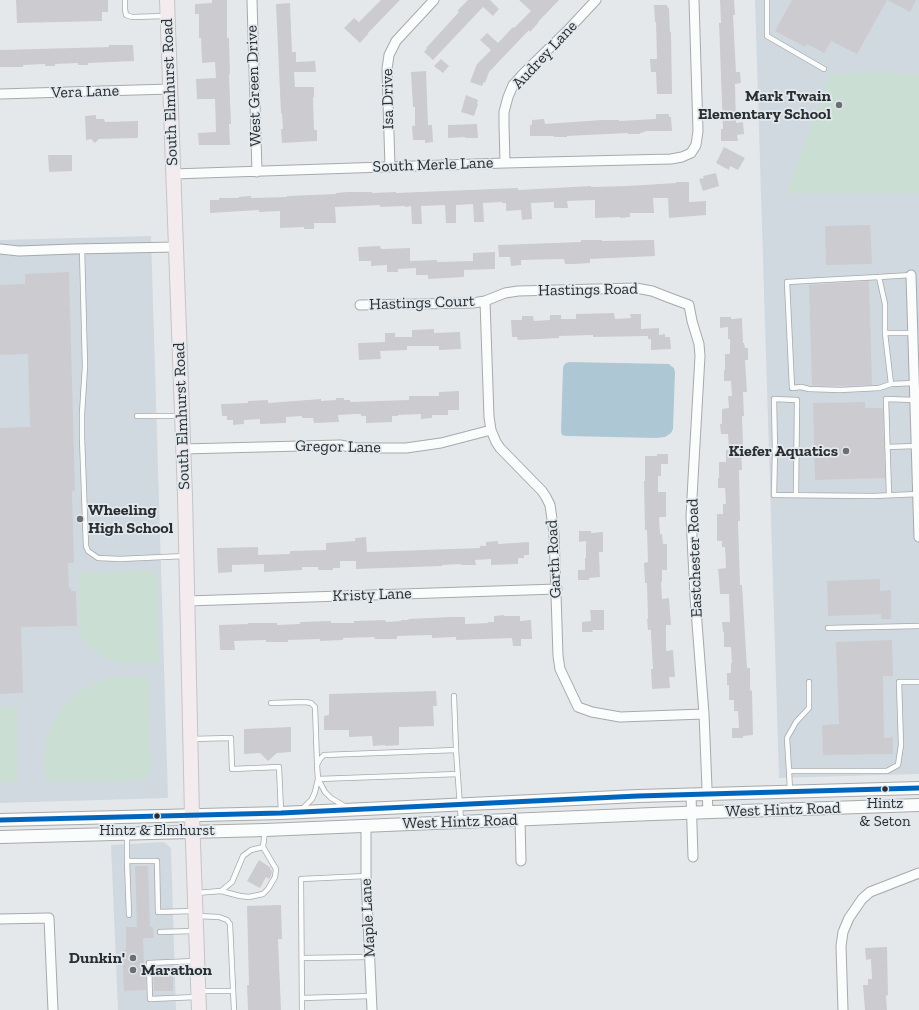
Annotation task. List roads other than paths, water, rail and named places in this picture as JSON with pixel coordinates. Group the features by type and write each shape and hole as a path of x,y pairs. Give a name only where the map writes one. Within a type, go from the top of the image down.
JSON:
{"main road":[{"name":"South Elmhurst Road","path":"167,0 182,416 192,832 199,999"},
{"name":"West Hintz Road","path":"0,820 298,813 638,796 919,788"},
{"name":"West Hintz Road","path":"0,837 265,830 919,805"}],"street":[{"name":"West Green Drive","path":"252,0 257,172"},
{"name":"Isa Drive","path":"390,167 387,68 389,55 396,41 434,0"},
{"name":"Audrey Lane","path":"505,163 504,112 513,85 596,0"},
{"name":"South Merle Lane","path":"173,174 671,159 682,157 691,153 696,145 698,131 694,0"},
{"name":"Vera Lane","path":"0,94 170,89"},
{"path":"0,249 19,251 176,247"},
{"path":"911,275 913,333 917,368 914,382 917,420 916,446 919,537"},
{"name":"Hastings Road","path":"485,301 505,293 518,291 636,288 652,291 689,305"},
{"name":"Hastings Court","path":"360,305 474,303 485,301"},
{"name":"Garth Road","path":"485,301 489,417 491,430 500,448 542,491 550,505 554,523 558,656 560,669 578,706 592,712 620,717 704,714"},
{"name":"Eastchester Road","path":"689,305 699,344 700,356 691,517 695,597 704,714 706,794 708,813"},
{"name":"Gregor Lane","path":"183,448 340,445 356,448 406,448 441,443 491,430"},
{"name":"Kristy Lane","path":"187,601 557,589"},
{"path":"691,795 693,857"},
{"path":"520,820 521,861"},
{"name":"Maple Lane","path":"366,826 366,876 372,1010"},
{"path":"843,1010 841,946 843,932 849,918 862,899 870,892 919,873"},
{"path":"0,919 49,918 53,1010"}],"lane":[{"path":"125,0 126,15 132,17 168,16"},
{"path":"767,0 767,36 824,69"},
{"path":"82,249 85,366 82,437 86,546 88,551 98,558 120,559 186,556"},
{"path":"911,275 787,282 792,388 801,387 809,389 840,390 879,388 891,384 914,382"},
{"path":"879,277 885,304 885,333 891,384"},
{"path":"885,333 913,333"},
{"path":"796,495 797,400 774,399 774,495 796,495 889,495 918,494"},
{"path":"889,495 886,400 915,400"},
{"path":"137,416 182,416"},
{"path":"888,447 916,446"},
{"path":"828,628 919,626"},
{"path":"790,792 787,738 796,722 809,708 809,682"},
{"path":"789,771 887,771 898,765 901,745 899,682 919,682"},
{"path":"454,696 461,822"},
{"path":"271,703 305,702 311,703 315,707 318,779 312,799 298,813"},
{"path":"190,739 231,738 232,769 280,768 281,813"},
{"path":"317,765 324,755 456,750"},
{"path":"318,779 458,774"},
{"path":"318,779 325,792 331,798 351,810"},
{"path":"195,893 221,891 249,897 262,894 268,890 275,877 276,869 264,847 265,830"},
{"path":"127,834 129,915"},
{"path":"221,891 232,882 243,856 250,850 264,847"},
{"path":"127,861 157,861 158,912 219,917 226,920 230,924 234,1010"},
{"path":"302,1010 301,879 366,876"},
{"path":"160,932 196,931"},
{"path":"302,958 370,957"},
{"path":"197,961 149,963 150,999 199,999 233,991"},
{"path":"302,998 372,996"}],"water":[{"path":"566,363 669,364 674,368 675,372 673,429 671,433 665,437 656,438 562,435 563,368"}],"place":[{"name":"Mark Twain Elementary School","path":"839,105"},
{"name":"Kiefer Aquatics","path":"846,451"},
{"name":"Wheeling High School","path":"80,519"},
{"name":"Hintz & Seton","path":"885,789"},
{"name":"Hintz & Elmhurst","path":"157,816"},
{"name":"Dunkin'","path":"133,958"},
{"name":"Marathon","path":"133,970"}]}
